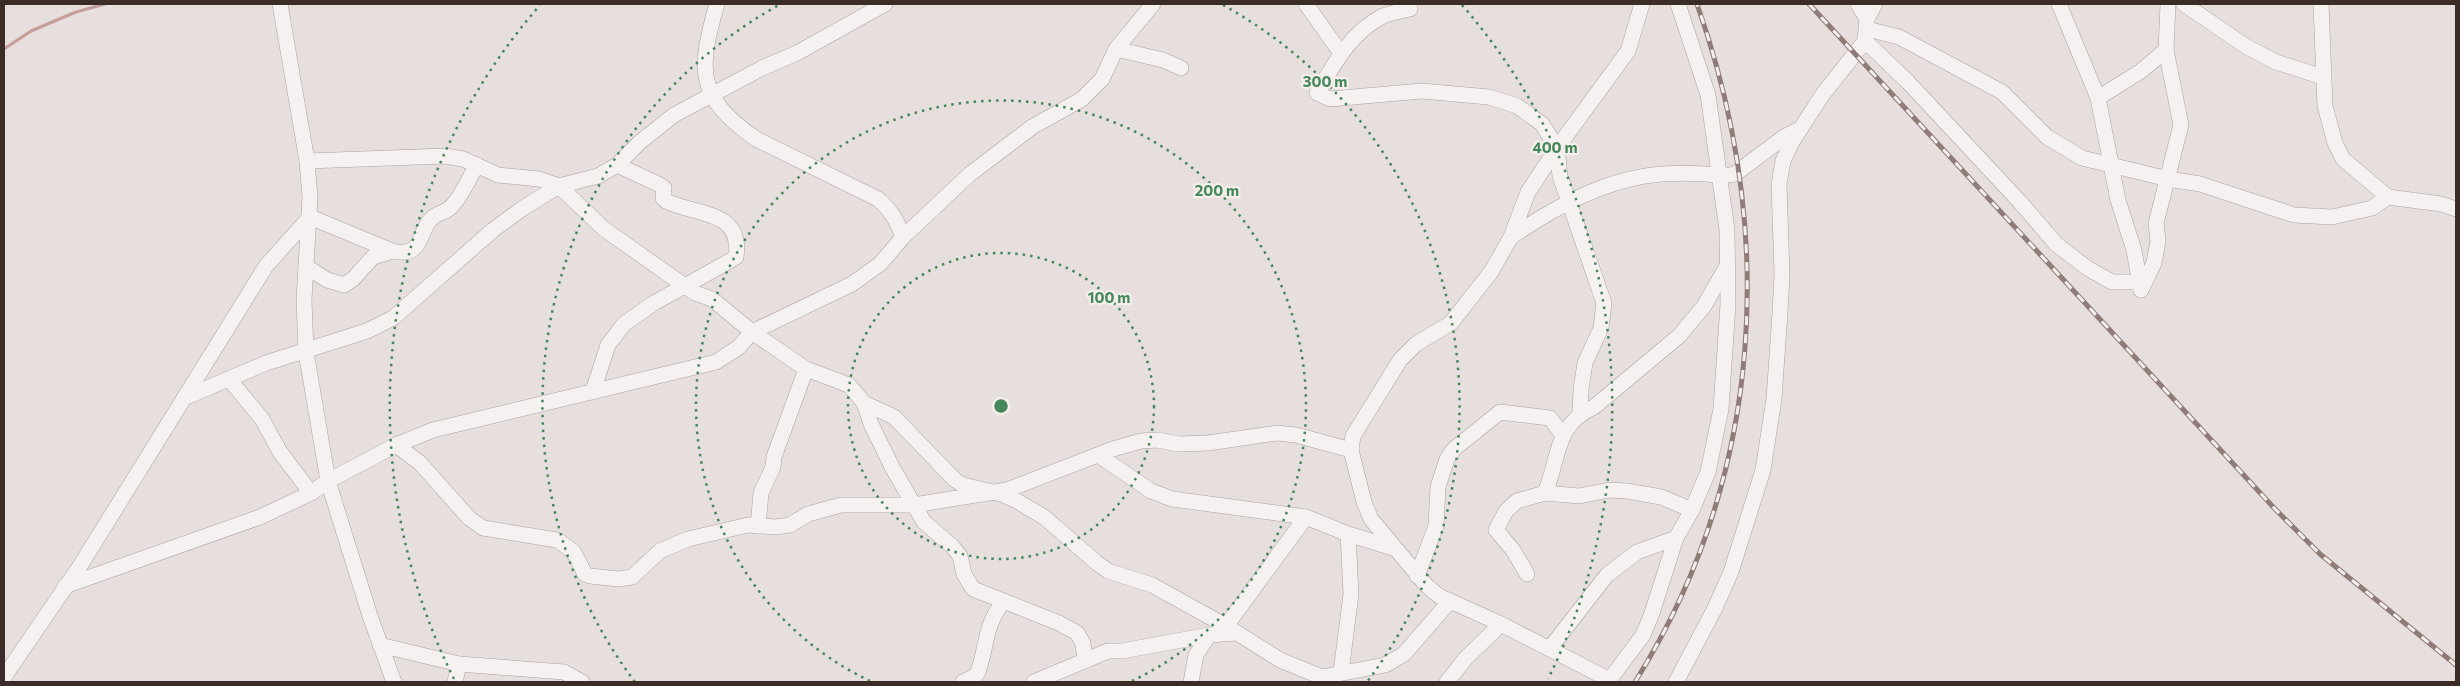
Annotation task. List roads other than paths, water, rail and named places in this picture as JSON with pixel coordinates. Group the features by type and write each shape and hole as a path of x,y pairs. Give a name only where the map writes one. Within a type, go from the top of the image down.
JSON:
{"street":[{"path":"280,4 307,161 310,217 304,328 306,352 328,481 380,645 394,682"},
{"path":"717,4 707,44 705,75 710,94 717,105 739,128 756,139 878,199 887,206 896,219 904,237"},
{"path":"184,398 266,363 368,331 393,318 493,230 523,208 559,186 598,176 617,165 640,142 674,115 710,94 797,53 863,8 885,4"},
{"path":"65,586 260,517 310,493 328,481 396,445 459,422 523,409 716,362 739,347 752,332 852,284 880,264 904,237 970,174 1032,127 1070,108 1091,92 1102,79 1116,49 1153,4"},
{"path":"1306,4 1340,52"},
{"path":"1642,4 1628,52 1557,148 1528,192 1511,237 1491,272 1451,323 1416,344 1400,360 1353,436 1351,450 1364,502 1371,519 1393,548 1427,586 1450,600 1550,648 1609,681 1643,635 1661,587 1676,538 1692,510 1708,472 1721,409 1728,304 1727,230 1708,95 1678,4"},
{"path":"1858,4 1866,30 1914,89 1980,162 2020,202 2056,244 2087,268 2112,282 2140,282"},
{"path":"1676,682 1732,572 1763,470 1774,399 1780,313 1782,274 1779,184 1783,161 1800,129 1866,30 1875,4"},
{"path":"2059,4 2098,98 2118,200 2134,250 2141,290 2154,263 2158,241 2156,222 2181,125 2166,50 2168,4"},
{"path":"2184,4 2247,47 2276,62 2323,77"},
{"path":"2321,4 2325,106 2335,143 2342,159 2388,198 2441,204 2456,209"},
{"path":"1410,9 1383,16 1340,52 1317,93 1330,100 1422,91 1488,97 1518,106 1542,124 1557,148 1560,176 1571,202 1604,303 1601,328 1586,364 1581,389 1580,413"},
{"path":"1866,30 1899,37 2002,92 2047,137 2082,158 2168,179 2200,184 2294,215 2332,217 2372,208 2388,198"},
{"path":"1116,49 1163,60 1181,68"},
{"path":"2098,98 2141,71 2166,50"},
{"path":"1511,237 1539,218 1607,186 1660,174 1727,176 1740,172 1784,137 1800,129"},
{"path":"307,161 444,156 463,158 498,175 534,178 559,186 604,229 695,293 712,299 752,332 806,369 849,385 864,403 871,424 924,522 953,547 960,556 964,574 973,589 1059,623 1077,633 1082,643 1085,661"},
{"path":"310,217 392,251 406,252 414,250 430,219 452,207 477,165"},
{"path":"593,391 608,345 620,328 654,303 687,287 736,257 738,242 734,230 722,219 666,201 663,198 664,188 617,165"},
{"path":"4,677 80,566 266,266 310,217"},
{"path":"307,267 327,280 344,285 353,279 373,257 392,251"},
{"path":"1544,493 1553,472 1562,434 1580,413 1594,407 1679,336 1704,306 1728,266"},
{"path":"758,526 761,493 806,369"},
{"path":"229,379 262,419 280,452 310,493"},
{"path":"864,403 894,416 955,480 963,485 1017,501 1044,517 1097,564 1108,570 1152,585 1231,629 1280,660 1325,679 1341,672 1385,665 1404,654 1450,600"},
{"path":"1417,576 1436,526 1437,497 1442,472 1454,449 1496,415 1507,411 1529,417 1550,418 1562,434"},
{"path":"396,445 420,463 468,518 483,528 557,540 573,551 582,569 590,576 627,578 637,574 660,551 688,539 748,525 775,527 790,525 808,514 842,505 914,505 1006,490 1098,455 1141,441 1157,440 1179,444 1277,433 1296,435 1351,450"},
{"path":"1098,455 1151,491 1172,499 1306,517 1348,534 1393,548"},
{"path":"1527,574 1513,550 1496,530 1506,511 1517,501 1544,493 1579,496 1609,490 1661,497 1692,510"},
{"path":"1034,682 1108,650 1142,648 1231,629 1306,517"},
{"path":"1341,672 1351,594 1348,534"},
{"path":"1550,648 1607,575 1637,552 1676,538"},
{"path":"963,682 975,676 978,672 991,618 1004,600"},
{"path":"1447,682 1466,658 1501,624"},
{"path":"1191,682 1196,655 1209,635"},
{"path":"380,645 459,664 564,672 582,682"},
{"path":"455,682 459,664"}],"waterway":[{"path":"4,49 31,31 76,12 105,4"}],"railway":[{"path":"1635,682 1678,603 1711,521 1733,436 1745,350 1747,264 1739,177 1723,90 1697,4"},
{"path":"1809,4 2275,509 2320,554 2456,665"}]}
